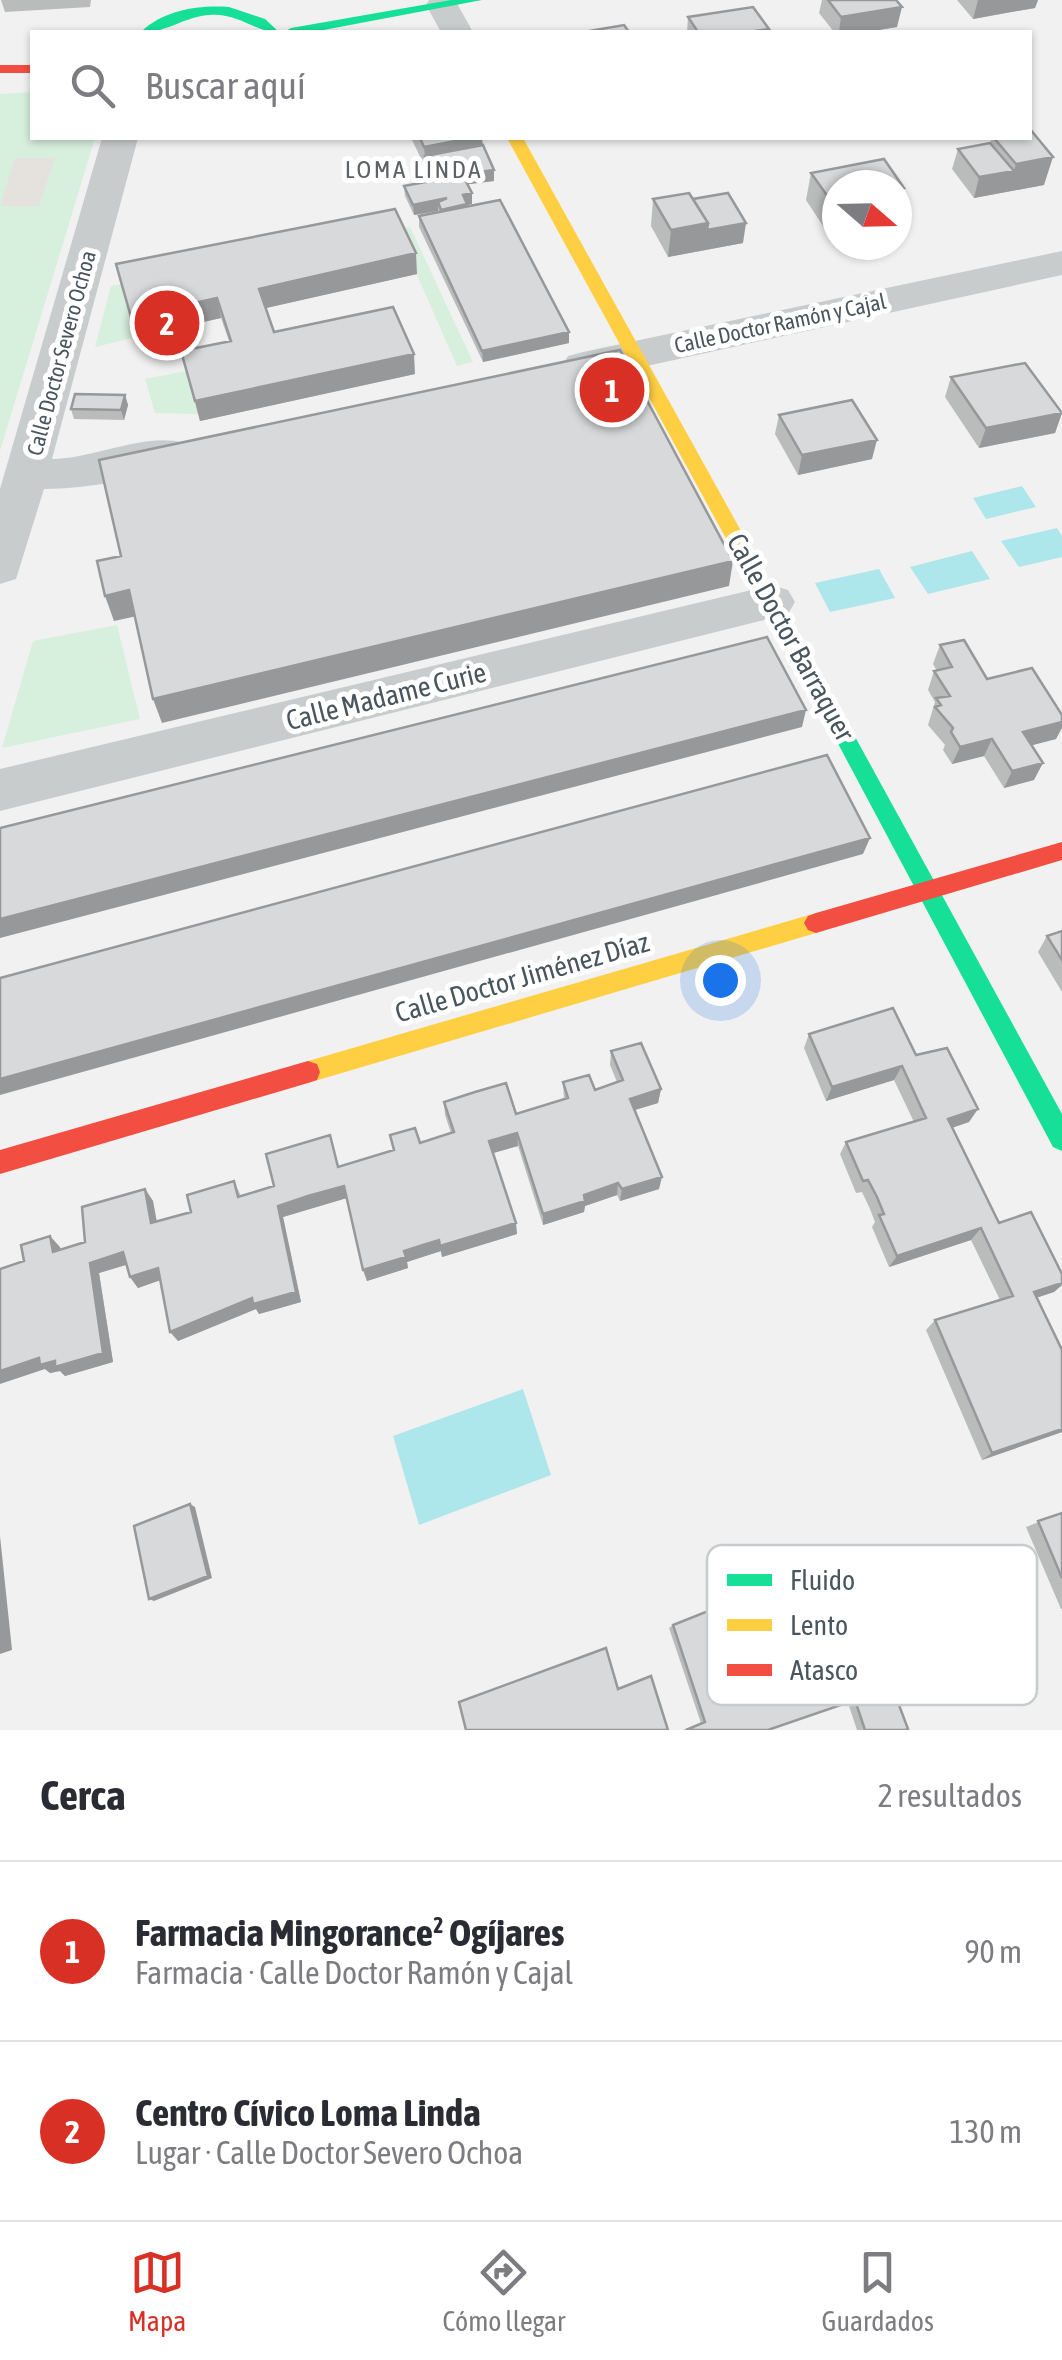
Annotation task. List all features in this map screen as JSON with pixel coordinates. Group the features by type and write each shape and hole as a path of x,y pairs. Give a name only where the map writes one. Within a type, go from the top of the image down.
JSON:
{"street":[{"path":"150,30 185,4 246,8 261,16 271,30"},
{"path":"309,30 458,13"},
{"name":"Calle Doctor Severo Ochoa","path":"0,567 119,140"},
{"name":"Calle Doctor Barraquer","path":"515,140 772,602 1062,1139"},
{"name":"Calle Doctor Ramón y Cajal","path":"537,375 1062,263"},
{"path":"28,474 78,474 212,445"},
{"name":"Calle Madame Curie","path":"0,790 772,602"},
{"name":"Calle Doctor Jiménez Díaz","path":"0,1162 1062,851"}],"green space":[{"path":"30,92 30,140 94,140 0,451 0,94"},
{"path":"410,227 473,362 457,366 397,230"},
{"path":"122,284 137,337 95,347 111,286"},
{"path":"186,371 199,414 155,413 145,379"},
{"path":"117,625 140,719 2,748 33,641"}],"sand":[{"path":"15,158 55,158 39,206 0,206"}],"water":[{"path":"1022,486 1036,507 986,519 973,498"},
{"path":"1057,528 1062,536 1062,557 1019,567 1001,541"},
{"path":"972,551 990,579 928,594 910,567"},
{"path":"879,569 895,598 830,612 815,583"},
{"path":"523,1389 551,1475 419,1525 393,1436"}],"building":[{"path":"828,0 896,0 902,7 841,17"},
{"path":"753,7 769,29 697,30 688,17"},
{"path":"624,25 628,30 595,30"},
{"path":"1032,131 1053,157 1016,164 996,140 1032,140"},
{"path":"421,140 461,140 424,147"},
{"path":"990,143 1014,171 979,177 958,149"},
{"path":"483,145 494,170 462,174 472,193 463,195 467,204 441,210 438,202 447,198 413,205 404,186 436,180 425,156"},
{"path":"884,159 892,170 827,170"},
{"path":"822,171 822,188 811,173"},
{"path":"689,193 708,223 671,230 653,199"},
{"path":"728,193 746,223 707,230 708,223 693,199"},
{"path":"500,200 569,332 482,351 419,216"},
{"path":"395,209 416,253 259,289 274,332 393,307 414,354 195,401 181,351 231,341 217,298 131,317 116,264"},
{"path":"620,350 733,561 153,699 129,590 105,596 97,561 121,556 99,460"},
{"path":"1025,363 1062,413 986,428 951,377"},
{"path":"75,394 125,395 121,410 71,409"},
{"path":"852,400 877,440 802,455 779,415"},
{"path":"767,637 806,710 0,919 0,828"},
{"path":"964,640 987,679 1032,668 1062,715 1062,722 1023,732 1043,763 1012,771 992,739 960,747 951,732 953,728 935,707 941,705 936,698 950,696 934,671 952,667 940,645"},
{"path":"827,755 870,838 0,1079 0,978"},
{"path":"1062,931 1062,960 1047,936"},
{"path":"893,1008 916,1055 947,1048 978,1109 948,1119 999,1223 1031,1212 1062,1274 1062,1283 1034,1292 1062,1350 1062,1429 992,1453 935,1320 1013,1296 981,1228 897,1256 879,1215 884,1214 877,1197 868,1180 863,1181 846,1142 926,1118 902,1066 832,1087 809,1034"},
{"path":"641,1043 661,1089 630,1099 662,1177 622,1189 618,1183 584,1195 585,1201 543,1214 517,1133 489,1141 516,1223 440,1246 439,1240 404,1251 406,1257 363,1270 344,1186 308,1196 278,1206 296,1292 253,1304 252,1298 170,1332 158,1268 130,1277 123,1252 90,1263 103,1353 55,1367 55,1361 40,1365 39,1358 0,1371 0,1269 24,1261 21,1245 50,1236 53,1252 85,1242 82,1207 145,1189 151,1223 191,1212 187,1195 234,1181 238,1197 274,1186 266,1154 330,1135 338,1167 394,1150 390,1135 415,1128 420,1143 454,1132 444,1102 475,1092 506,1083 516,1114 568,1098 563,1082 589,1075 595,1090 623,1080 611,1051"},
{"path":"190,1504 208,1576 149,1599 134,1526"},
{"path":"1062,1513 1062,1578 1038,1521"},
{"path":"707,1612 707,1705 840,1705 768,1730 686,1730 705,1722 673,1625"},
{"path":"606,1648 618,1689 651,1676 668,1730 466,1730 459,1702"},
{"path":"857,1705 899,1705 908,1729 905,1730 865,1730"}],"traffic: fast":[{"path":"302,30 475,0"},
{"path":"151,30 177,17 212,10 246,15 270,30"},
{"path":"829,708 1062,1139"}],"traffic: slow":[{"path":"516,140 829,708"},
{"path":"308,1072 816,923"}],"traffic: jam":[{"path":"0,69 30,69"},
{"path":"816,923 1062,851"},
{"path":"0,1162 308,1072"}],"place":[{"name":"Centro Cívico Loma Linda","path":"167,323"},
{"name":"Farmacia Mingorance² Ogíjares","path":"612,390"}],"district":[{"name":"LOMA LINDA","path":"414,169"}]}
